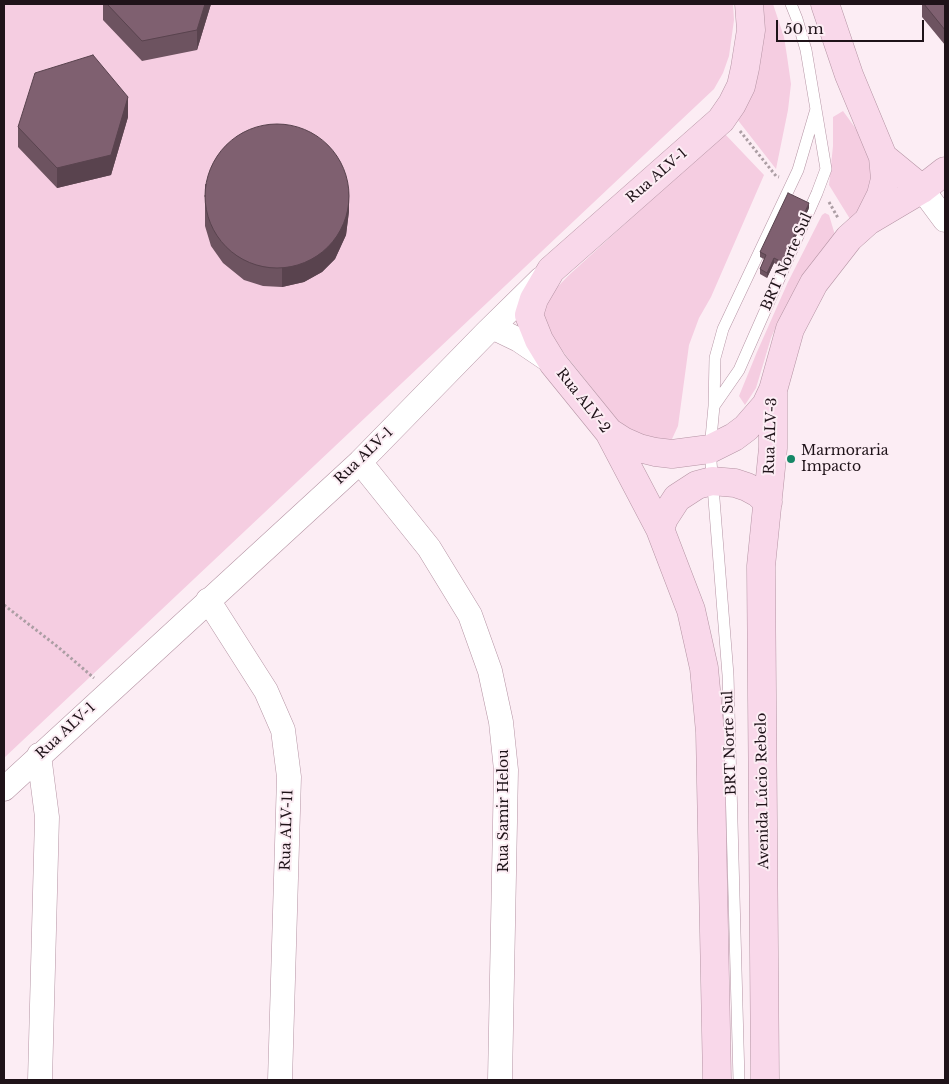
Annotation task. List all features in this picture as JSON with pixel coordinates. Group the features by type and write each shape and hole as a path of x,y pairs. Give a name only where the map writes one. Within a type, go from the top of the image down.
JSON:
{"main road":[{"name":"Rua ALV-1","path":"550,270 723,117 741,86 746,68 751,30 749,4"},
{"path":"825,4 849,75 883,157 885,180 881,195 859,230"},
{"path":"883,157 922,189"},
{"name":"Rua ALV-3","path":"768,502 773,448 773,390 790,329 814,283 859,230 922,189 945,171"},
{"path":"550,270 534,299 529,315 539,340 553,363"},
{"name":"Rua ALV-2","path":"553,363 609,432 660,529"},
{"path":"609,432 631,444 655,452 672,454 710,449 734,437 752,422 766,405 773,390"},
{"path":"717,1080 710,732 704,668 691,610 660,529 664,518 677,498 697,486 712,482 735,482 747,486 768,502"},
{"name":"Avenida Lúcio Rebelo","path":"765,1080 761,566 768,502"}],"street":[{"path":"922,189 945,220"},
{"name":"Rua ALV-1","path":"4,789 360,462 550,270"},
{"name":"Rua ALV-2","path":"492,327 519,340 553,363"},
{"name":"Rua Samir Helou","path":"360,462 429,548 470,615 490,670 501,722 506,770 500,1080"},
{"name":"Rua ALV-11","path":"208,600 266,691 282,730 289,776 280,1080"},
{"path":"39,755 47,817 40,1080"}],"lane":[{"name":"BRT Norte Sul","path":"714,406 739,370 826,169 806,50 791,4"},
{"name":"BRT Norte Sul","path":"739,1080 728,675 710,449 714,406 715,358 723,328 798,170 816,109"}],"path":[{"path":"723,117 776,176 792,182"},
{"path":"817,193 828,200 859,230"},
{"path":"4,605 110,691"}],"shaded area":[{"path":"4,4 733,4 734,20 729,56 723,73 714,89 4,758"},
{"path":"755,4 773,4 784,37 791,84 788,110 776,169 737,119"},
{"path":"843,111 867,144 878,167 869,201 850,219 829,185 833,146 833,117"},
{"path":"724,133 764,175 711,297 699,318 689,345 678,426 672,439 653,442 633,435 619,422 541,324 544,301 568,276"},
{"path":"825,213 829,215 835,235 777,324 756,388 745,405 739,396 757,352 788,282 822,215"}],"building":[{"path":"107,4 205,4 197,30 142,41"},
{"path":"924,4 945,4 945,30"},
{"path":"93,55 128,97 111,155 57,168 18,127 35,73"},
{"path":"277,124 304,130 317,136 328,145 337,156 343,169 349,196 343,223 337,236 328,247 317,256 304,262 277,268 250,262 237,256 226,247 217,236 211,223 205,196 211,169 217,156 226,145 237,136 250,130"},
{"path":"788,193 809,203 782,262 774,258 767,273 760,269 766,255 760,252"}],"place":[{"name":"Marmoraria Impacto","path":"791,459"}]}
